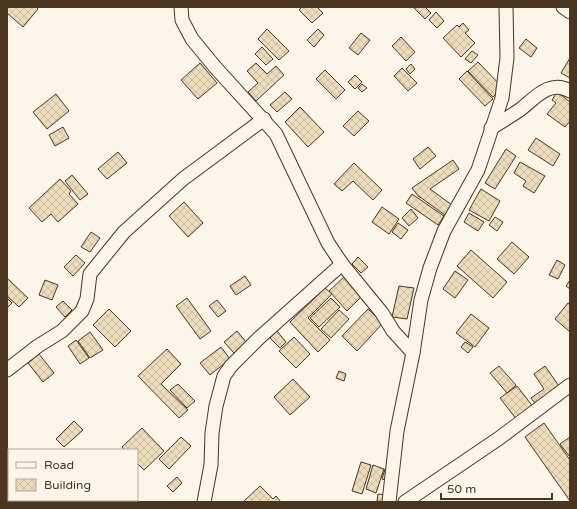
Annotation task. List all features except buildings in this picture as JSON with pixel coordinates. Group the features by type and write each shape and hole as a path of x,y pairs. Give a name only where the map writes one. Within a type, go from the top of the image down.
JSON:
{"street":[{"path":"181,7 182,20 192,39 215,67 264,119 282,142 328,242 342,264 382,313 393,331 413,353"},
{"path":"389,502 397,431 413,353 421,300 430,268 444,231 478,170 502,98 507,58 506,7"},
{"path":"563,7 570,12"},
{"path":"491,128 520,109 542,91 549,88 559,87 570,91"},
{"path":"7,370 38,346 62,331 82,310 87,299 90,274 124,232 182,179 264,119"},
{"path":"204,502 211,465 212,433 216,406 224,376 231,366 258,338 342,264"},
{"path":"404,502 498,440 570,385"}]}
